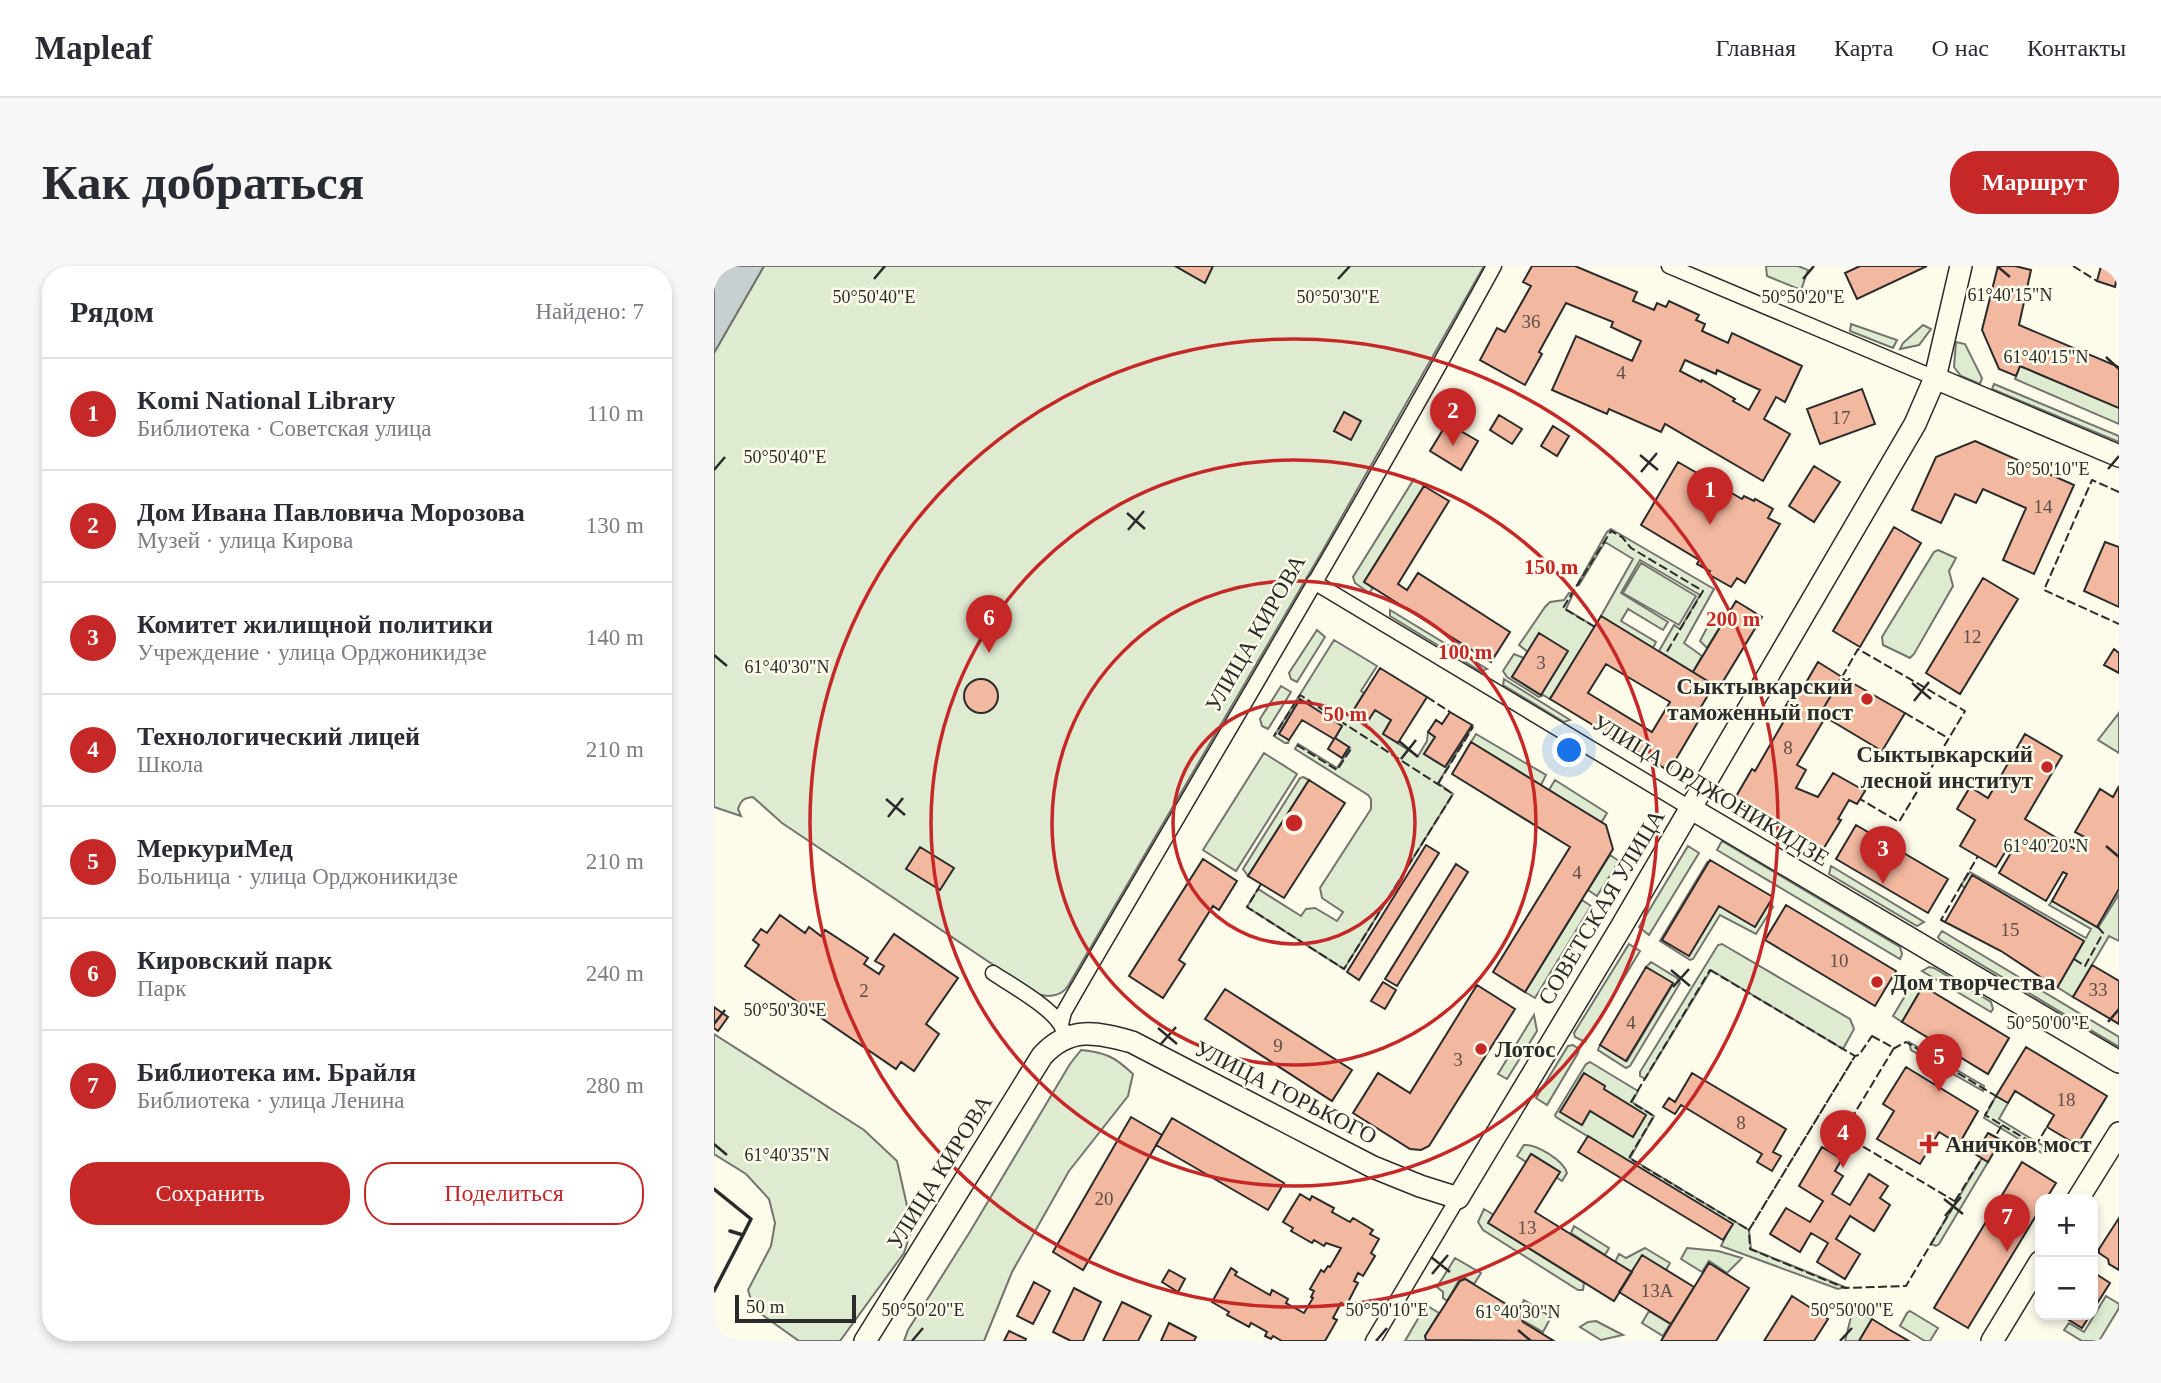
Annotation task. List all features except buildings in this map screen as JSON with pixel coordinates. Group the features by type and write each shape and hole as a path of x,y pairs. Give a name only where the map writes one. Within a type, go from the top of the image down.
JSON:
{"street":[{"name":"УЛИЦА КИРОВА","path":"865,1341 1042,1056 1063,1032 1064,1012 1435,374 1494,266"},
{"path":"1669,266 2119,456"},
{"name":"СОВЕТСКАЯ УЛИЦА","path":"1373,1341 1915,424 1935,378 1961,266"},
{"name":"УЛИЦА ОРДЖОНИКИДЗЕ","path":"1314,582 2119,1062"},
{"path":"993,973 1041,1006 1063,1032"},
{"name":"УЛИЦА ГОРЬКОГО","path":"1063,1032 1103,1034 1132,1042 1373,1167 1458,1198"},
{"path":"2081,1194 2119,1133"},
{"path":"1992,1341 2035,1270"}],"green space":[{"path":"764,266 1484,266 1323,550 1068,986 1057,994 1044,996 1035,993 782,823 753,797 740,803 738,809 741,816 714,807 714,353"},
{"path":"1766,266 1798,266 1808,270 1801,290 1767,276"},
{"path":"1851,324 1897,340 1893,348 1850,331"},
{"path":"1923,325 1931,329 1919,345 1900,349 1903,343"},
{"path":"1956,342 1965,344 1982,378 1980,384 1961,376 1954,367"},
{"path":"2020,366 2119,408 2119,424 2015,379"},
{"path":"1994,384 2119,436 2119,442 1992,389"},
{"path":"1414,479 1424,486 1364,582 1373,588 1369,593 1355,583 1353,577"},
{"path":"1611,529 1714,589 1684,643 1702,656 1693,672 1659,651 1674,625 1680,629 1700,595 1640,560 1621,593 1668,622 1663,630 1628,609 1621,621 1656,642 1653,648 1601,616 1633,559 1605,542 1577,585"},
{"path":"1938,550 1956,558 1949,571 1953,586 1910,658 1883,645 1882,637 1934,552"},
{"path":"1641,563 1696,596 1679,625 1623,593"},
{"path":"1569,593 1573,594 1566,609 1595,627 1550,699 1543,695 1539,697 1507,677 1503,671 1514,654 1524,658 1512,677 1541,695 1528,652 1519,645 1545,607 1550,602 1564,600"},
{"path":"1390,610 1487,669 1480,671 1390,616"},
{"path":"1716,618 1723,622 1707,648 1700,641 1711,620"},
{"path":"1317,630 1325,637 1297,682 1291,679 1289,673"},
{"path":"1334,640 1377,666 1361,691 1364,693 1351,715 1366,724 1375,710 1391,720 1383,734 1418,756 1427,741 1428,732 1435,737 1424,754 1445,767 1473,726 1438,783 1453,794 1344,969 1247,907 1258,889 1301,916 1306,909 1315,908 1337,921 1343,912 1322,898 1320,888 1371,809 1371,799 1295,749 1298,744 1337,768 1350,748 1335,738 1342,726 1300,700 1279,733 1289,740 1288,743 1274,736"},
{"path":"1504,679 1570,720 1564,722 1503,685"},
{"path":"1281,686 1291,692 1268,729 1262,726 1260,719"},
{"path":"2119,713 2119,753 2098,740"},
{"path":"1476,734 1546,775 1541,785 1471,742"},
{"path":"1264,753 1297,774 1236,871 1203,850"},
{"path":"1303,777 1309,780 1248,876 1243,869"},
{"path":"1555,780 1607,813 1601,823 1549,790"},
{"path":"1722,841 1900,947 1900,959 1717,850"},
{"path":"1688,846 1699,853 1649,935 1639,927"},
{"path":"1610,855 1619,861 1597,896 1588,890"},
{"path":"1708,861 1663,941 1689,956 1719,906 1755,927 1770,901 1773,907 1756,934 1720,915 1690,960 1660,941"},
{"path":"1831,866 1924,922 1917,926 1829,874"},
{"path":"1970,872 2086,938 2091,929 2049,905 2052,901 2098,928 2119,894 2119,941 2109,936 2073,997 2057,987 2084,941 1965,888 1961,885"},
{"path":"1582,900 1591,906 1535,998 1525,992"},
{"path":"1942,931 2119,1037 2119,1047 1940,940 1938,937"},
{"path":"1629,944 1640,951 1585,1042 1575,1037 1574,1033"},
{"path":"1722,944 1850,1019 1854,1029 1843,1049 1711,970 1645,1079 1640,1076 1718,945"},
{"path":"1651,962 1677,978 1680,983 1630,1066 1626,1068 1598,1050 1600,1045 1627,1061 1673,984 1646,967"},
{"path":"1929,967 1991,1002 1991,1012 1922,971"},
{"path":"1914,981 1923,986 1902,1022 1893,1016"},
{"path":"1534,1015 1537,1031 1507,1079 1498,1074"},
{"path":"714,1034 864,1130 897,1161 912,1228 904,1253 840,1341 799,1341 754,1309 748,1290 771,1246 775,1223 769,1199 746,1174 714,1154"},
{"path":"1909,1042 1984,1086 1983,1091 1911,1050"},
{"path":"1573,1045 1579,1049 1578,1053 1547,1105 1536,1098 1568,1046"},
{"path":"1081,1050 1110,1057 1133,1074 1128,1096 1069,1171 1012,1272 984,1341 904,1341 908,1330"},
{"path":"1590,1062 1638,1091 1632,1102 1654,1116 1630,1158 1749,1230 1751,1249 1845,1287 1838,1289 1721,1246 1732,1224 1556,1117 1586,1064"},
{"path":"1996,1096 2008,1103 1999,1119 2045,1147 2047,1152 2042,1153 1984,1118"},
{"path":"1524,1145 1543,1150 1561,1163 1567,1173 1562,1181 1556,1177 1559,1171 1532,1154 1526,1162 1517,1156"},
{"path":"1982,1158 1988,1162 1939,1244 1931,1244"},
{"path":"1484,1209 1494,1215 1489,1223 1584,1283 1583,1290 1578,1290 1483,1230 1478,1222"},
{"path":"1574,1226 1609,1248 1605,1255 1571,1233"},
{"path":"1645,1248 1670,1263 1666,1270 1632,1272 1615,1262 1619,1254 1626,1258"},
{"path":"1687,1248 1718,1251 1742,1258 1727,1273 1709,1261 1702,1272 1681,1259"},
{"path":"1455,1258 1481,1273 1474,1284 1465,1278 1459,1280 1447,1301 1437,1287"},
{"path":"2106,1296 2119,1304 2099,1341 2082,1341 2064,1330 2069,1323 2084,1332 2091,1320 2098,1320 2098,1309"},
{"path":"1524,1300 1551,1317 1543,1332 1524,1321 1518,1311"},
{"path":"1426,1305 1439,1313 1425,1336 1427,1341 1405,1341"},
{"path":"1853,1309 1872,1319 1859,1341 1845,1341"},
{"path":"1649,1311 1670,1324 1663,1336 1642,1323"},
{"path":"1910,1311 1938,1328 1930,1341 1925,1341 1900,1326"},
{"path":"1596,1321 1623,1335 1601,1340 1580,1327"}],"shaded area":[{"path":"714,266 764,266 714,353"}],"fence":[{"path":"2073,266 2097,281"},
{"path":"2119,492 2092,480 2044,590 2119,624"},
{"path":"1595,627 1563,608 1611,531 1622,537 1631,548 1703,591 1665,655"},
{"path":"1842,677 1858,649 1965,711 1899,822 1860,799"},
{"path":"1261,884 1247,907 1344,969 1453,794 1300,695 1274,736"},
{"path":"1427,697 1450,712"},
{"path":"1905,713 1948,738"},
{"path":"1438,784 1473,727"},
{"path":"1297,745 1337,770 1351,749 1349,747"},
{"path":"1945,922 1941,920 1978,856"},
{"path":"2074,959 2085,966 2103,933 2097,926"},
{"path":"1710,970 1855,1056 1749,1230 1629,1158 1654,1116 1631,1102 1710,970"},
{"path":"1872,1036 1894,1048 1842,1134 1956,1202 1906,1286 1845,1288 1750,1249 1749,1230 1855,1056 1859,1055 1872,1036"},
{"path":"1893,1049 1906,1042 1996,1096 1985,1115 2002,1125 1995,1137"},
{"path":"2002,1125 2036,1145 2047,1127"},
{"path":"1955,1201 1982,1158"}],"wall":[{"path":"714,1189 751,1219 743,1235 730,1231"},
{"path":"714,1291 743,1235"}],"place":[{"name":"Дом Ивана Павловича Морозова","path":"1453,446"},
{"name":"Komi National Library","path":"1710,525"},
{"name":"Кировский парк","path":"989,653"},
{"name":"Сыктывкарский таможенный пост","path":"1867,699"},
{"name":"Сыктывкарский лесной институт","path":"2047,767"},
{"name":"Комитет жилищной политики","path":"1883,884"},
{"name":"Дом творчества","path":"1877,982"},
{"name":"Лотос","path":"1481,1049"},
{"name":"МеркуриМед","path":"1939,1092"},
{"name":"Аничков мост","path":"1929,1144"},
{"name":"Технологический лицей","path":"1843,1168"},
{"name":"Библиотека им. Брайля","path":"2007,1252"}]}
